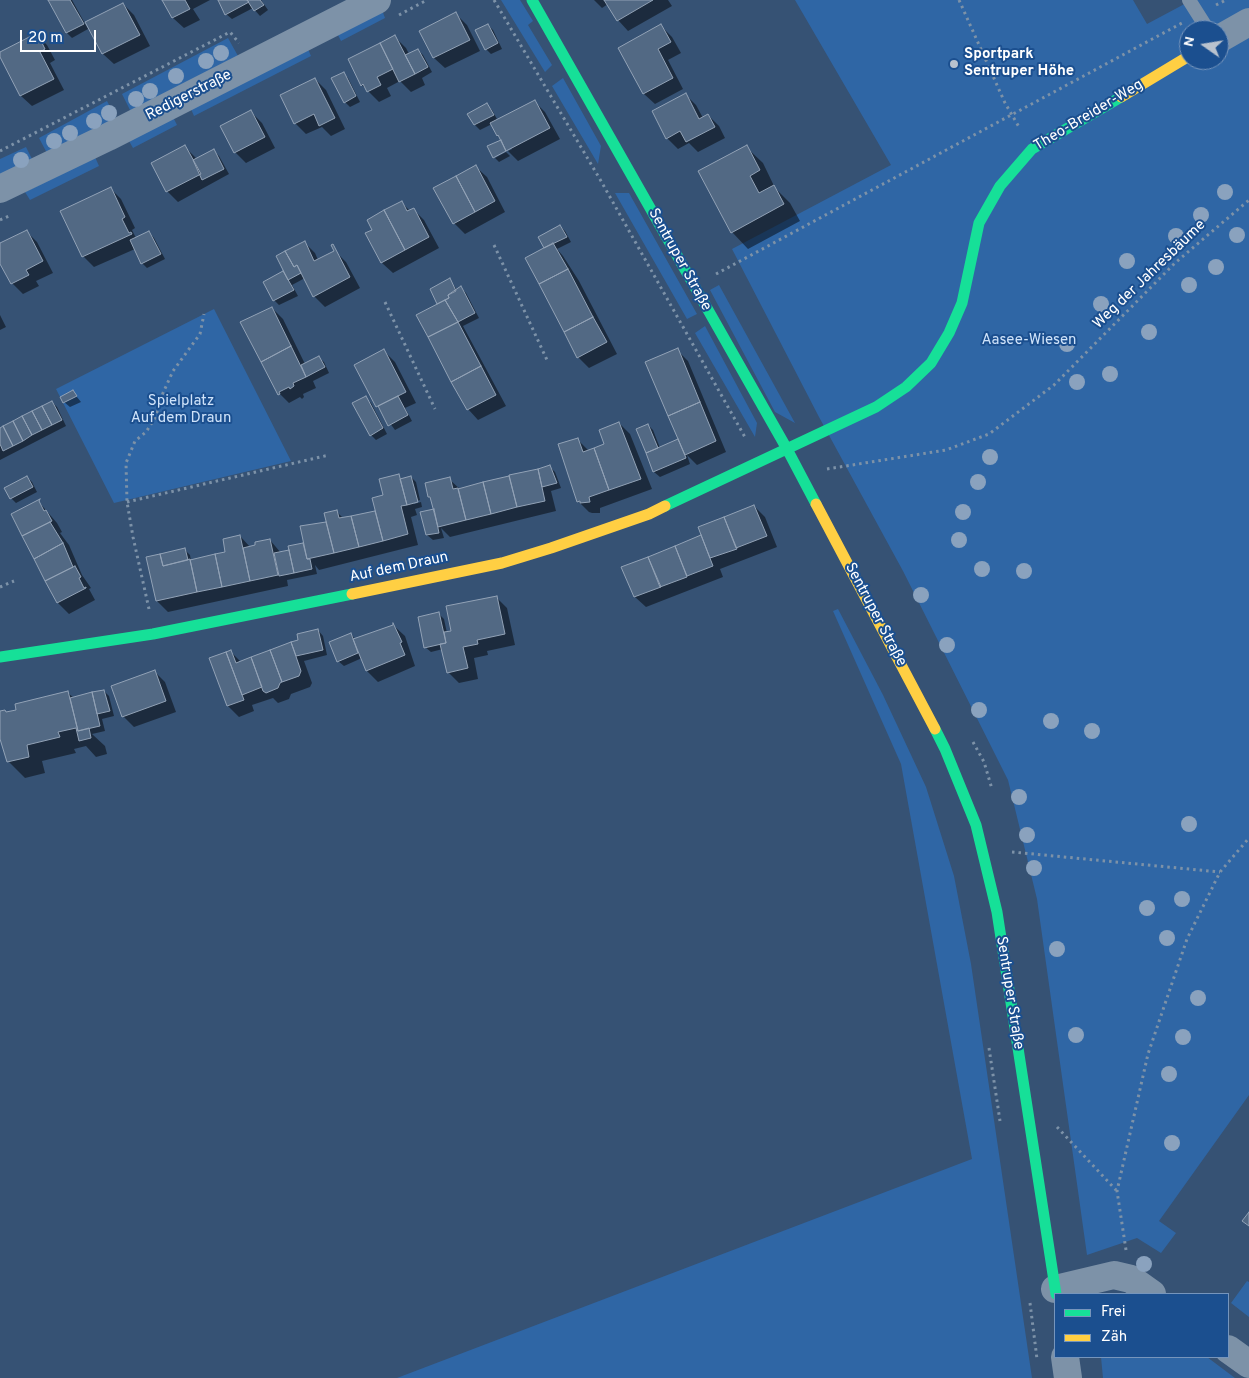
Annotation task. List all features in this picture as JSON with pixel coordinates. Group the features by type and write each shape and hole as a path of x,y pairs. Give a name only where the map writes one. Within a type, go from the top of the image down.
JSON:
{"street":[{"name":"Redigerstraße","path":"0,189 108,137 377,0"},
{"name":"Sentruper Straße","path":"532,0 787,450 945,749 976,825 997,912 1056,1291 1114,1275 1142,1287"},
{"path":"1229,33 1249,22"},
{"name":"Theo-Breider-Weg","path":"787,450 876,407 906,386 931,363 962,303 980,224 1000,186 1032,149 1179,62"},
{"name":"Auf dem Draun","path":"0,657 153,634 502,563 559,546 649,514 787,450"},
{"path":"1229,1350 1249,1364"},
{"path":"1065,1358 1068,1378"}],"lane":[{"path":"1189,0 1201,20"}],"path":[{"path":"494,0 601,181 759,462"},
{"path":"959,0 1012,115"},
{"path":"717,274 1226,0"},
{"path":"0,151 230,32 240,44"},
{"name":"Weg der Jahresbäume","path":"826,469 946,450 989,434 1054,385 1175,263 1249,200"},
{"path":"494,245 546,360"},
{"path":"385,302 435,409"},
{"path":"153,634 149,604 133,537 127,502 126,463 135,442 146,432 155,418 173,371 200,334 204,314"},
{"path":"127,502 329,455"},
{"path":"0,587 14,581"},
{"path":"1142,1287 1117,1191 1148,1054 1187,939 1220,872 1249,838"},
{"path":"1012,852 1220,872"},
{"path":"988,1044 1002,1130"},
{"path":"1030,1130 1057,1127 1117,1191"},
{"path":"1029,1295 1037,1360"}],"green space":[{"path":"501,0 520,0 533,21 528,25 552,65 545,72"},
{"name":"Aasee-Wiesen","path":"795,0 1133,0 1147,24 1192,0 1249,0 1249,1095 1159,1221 1176,1233 1161,1253 1137,1238 1087,1255 1037,899 1008,780 903,571 819,417 732,249 891,165"},
{"path":"382,10 385,18 341,41 337,33"},
{"path":"228,38 238,56 131,112 122,94"},
{"path":"308,49 311,56 194,116 191,109"},
{"path":"563,78 601,146 598,164 552,86"},
{"path":"107,101 116,118 48,155 39,138"},
{"path":"173,117 177,125 133,148 129,141"},
{"path":"26,147 34,163 0,179 0,159"},
{"path":"95,157 99,166 30,200 25,192"},
{"path":"615,193 629,193 697,314 687,319"},
{"path":"719,285 795,423 775,412 710,290"},
{"name":"Spielplatz Auf dem Draun","path":"214,309 291,461 114,503 56,389"},
{"path":"705,326 757,423 755,437 695,333"},
{"path":"838,609 883,695 926,787 954,876 971,964 1032,1378 397,1378 972,1159 901,764 833,611"},
{"path":"1247,1281 1249,1282 1249,1317 1231,1303"},
{"path":"1101,1358 1208,1358 1235,1378 1103,1378"}],"building":[{"path":"48,0 70,0 84,24 66,33"},
{"path":"162,0 185,0 190,9 172,18"},
{"path":"218,0 247,0 249,2 225,15"},
{"path":"247,0 260,0 264,5 254,11"},
{"path":"604,0 653,0 617,21"},
{"path":"123,3 140,35 102,54 85,22"},
{"path":"456,12 470,40 433,58 419,31"},
{"path":"488,24 498,43 485,50 475,30"},
{"path":"661,24 671,42 658,49 673,78 643,94 618,48"},
{"path":"37,33 45,49 40,52 54,79 20,96 0,57 0,52"},
{"path":"395,35 415,74 399,82 380,43"},
{"path":"380,43 393,69 377,77 381,85 367,92 363,84 361,86 348,59"},
{"path":"418,49 428,67 415,74 405,55"},
{"path":"344,72 356,96 344,103 331,78"},
{"path":"315,78 335,118 319,126 314,114 294,124 280,95"},
{"path":"686,93 699,119 708,114 715,127 686,142 680,131 666,139 652,111"},
{"path":"535,100 550,128 506,151 490,123"},
{"path":"487,103 494,115 474,125 467,114"},
{"path":"251,110 265,137 234,153 220,126"},
{"path":"501,140 506,151 493,158 487,146"},
{"path":"185,145 201,174 166,192 151,163"},
{"path":"747,145 760,170 750,176 759,193 774,185 784,204 731,233 698,171"},
{"path":"214,149 224,169 202,180 193,160"},
{"path":"476,165 495,201 475,212 456,176"},
{"path":"456,176 475,212 453,224 433,188"},
{"path":"111,187 125,217 122,219 129,233 131,232 132,234 82,257 60,211"},
{"path":"402,201 407,211 414,208 429,237 405,250 384,210"},
{"path":"384,210 405,250 381,263 365,233 372,230 367,220"},
{"path":"560,225 567,237 544,248 538,237"},
{"path":"27,230 43,261 26,270 29,275 11,284 0,264 0,243"},
{"path":"149,231 161,254 141,264 130,240"},
{"path":"305,241 314,261 334,251 331,245 333,244 350,277 313,297 297,265 294,267 285,251"},
{"path":"553,243 568,269 539,284 525,258"},
{"path":"285,251 294,267 297,265 301,273 288,280 276,256"},
{"path":"568,269 593,317 564,332 539,284"},
{"path":"283,271 294,290 273,301 263,282"},
{"path":"450,278 456,291 448,295 449,298 437,304 430,289"},
{"path":"461,286 475,313 458,322 445,300 449,298 448,295"},
{"path":"445,300 458,322 428,337 416,315"},
{"path":"272,307 291,346 261,362 240,322"},
{"path":"593,317 607,342 577,358 564,332"},
{"path":"458,322 481,366 451,382 428,337"},
{"path":"291,346 306,377 293,383 294,386 290,389 289,387 279,392 280,394 278,395 261,362"},
{"path":"678,348 700,402 668,416 645,362"},
{"path":"384,349 406,392 376,407 354,365"},
{"path":"319,356 325,367 306,377 301,365"},
{"path":"481,366 496,395 467,410 451,382"},
{"path":"73,390 77,396 63,403 60,397"},
{"path":"366,396 383,428 370,436 352,403"},
{"path":"398,396 408,415 388,426 378,406"},
{"path":"52,401 62,420 52,425 42,406"},
{"path":"700,402 716,441 685,455 668,416"},
{"path":"42,406 52,425 42,430 32,411"},
{"path":"32,411 42,430 32,435 22,416"},
{"path":"22,416 32,435 23,441 13,421"},
{"path":"13,421 23,441 13,446 3,426"},
{"path":"619,422 641,479 609,490 594,448 604,444 599,430"},
{"path":"648,424 658,448 646,453 636,429"},
{"path":"3,426 13,446 3,451 0,444 0,428"},
{"path":"578,438 583,452 594,448 609,490 589,497 590,502 577,502 558,444"},
{"path":"678,439 686,458 653,472 646,453"},
{"path":"550,465 557,483 542,487 538,469"},
{"path":"538,469 545,501 517,507 509,475"},
{"path":"399,474 407,505 401,506 408,534 383,541 372,498 383,495 379,479"},
{"path":"27,476 33,487 10,499 4,488"},
{"path":"411,476 418,502 407,505 400,479"},
{"path":"509,476 517,507 491,514 483,482"},
{"path":"450,477 453,489 458,488 466,520 438,527 425,483"},
{"path":"483,482 491,514 466,520 458,489"},
{"path":"40,499 39,501 44,511 46,510 52,521 22,536 11,514"},
{"path":"754,505 767,536 736,548 724,517"},
{"path":"434,509 439,533 426,535 420,512"},
{"path":"337,510 339,518 351,516 359,547 334,553 324,513"},
{"path":"375,511 383,541 359,547 351,516"},
{"path":"724,517 737,549 710,558 698,527"},
{"path":"50,522 63,543 34,559 22,536"},
{"path":"326,522 334,553 307,559 300,526"},
{"path":"240,535 250,581 222,587 215,554 225,552 223,539"},
{"path":"701,535 713,566 687,576 675,546"},
{"path":"270,539 278,575 250,581 243,548 255,545 255,542"},
{"path":"63,543 73,567 45,581 34,559"},
{"path":"303,543 312,569 294,573 288,546"},
{"path":"675,546 687,577 660,587 648,557"},
{"path":"185,548 188,560 163,566 160,554"},
{"path":"289,550 294,573 279,576 274,553"},
{"path":"160,554 163,566 190,559 197,592 156,601 146,557"},
{"path":"215,554 222,587 197,592 190,560"},
{"path":"648,557 661,587 634,597 621,567"},
{"path":"75,566 84,588 86,588 57,603 45,581"},
{"path":"497,596 505,634 477,640 478,644 463,647 468,668 447,673 440,644 446,643 444,632 451,631 446,606"},
{"path":"439,612 446,643 424,648 418,617"},
{"path":"393,623 402,642 400,643 405,655 366,671 353,639 393,625"},
{"path":"318,629 323,650 296,656 291,642 298,640 297,634"},
{"path":"351,633 358,653 337,662 329,642"},
{"path":"291,642 301,671 299,676 282,682 270,650"},
{"path":"231,650 236,663 251,657 262,687 242,695 226,652"},
{"path":"270,650 282,682 278,688 266,693 263,691 251,657"},
{"path":"226,652 244,700 227,706 209,658"},
{"path":"155,670 166,701 122,717 111,686"},
{"path":"104,690 110,711 97,714 92,692"},
{"path":"68,691 78,731 89,728 91,738 79,741 76,728 58,732 60,737 27,745 29,757 7,762 0,739 0,711 16,710 15,704"},
{"path":"92,692 100,726 78,731 70,698"},
{"path":"1249,1212 1249,1226 1242,1221"}],"traffic: fast":[{"path":"532,0 787,449 816,504"},
{"path":"665,506 876,407 906,387 931,363 949,333 962,303 979,223 1000,186 1032,149 1121,97"},
{"path":"0,657 153,634 352,594"},
{"path":"935,729 976,825 997,912 1056,1293"}],"traffic: slow":[{"path":"1121,97 1179,62"},
{"path":"816,504 935,729"},
{"path":"352,594 502,563 649,514 665,506"}],"place":[{"name":"Sportpark Sentruper Höhe","path":"954,64"}]}
